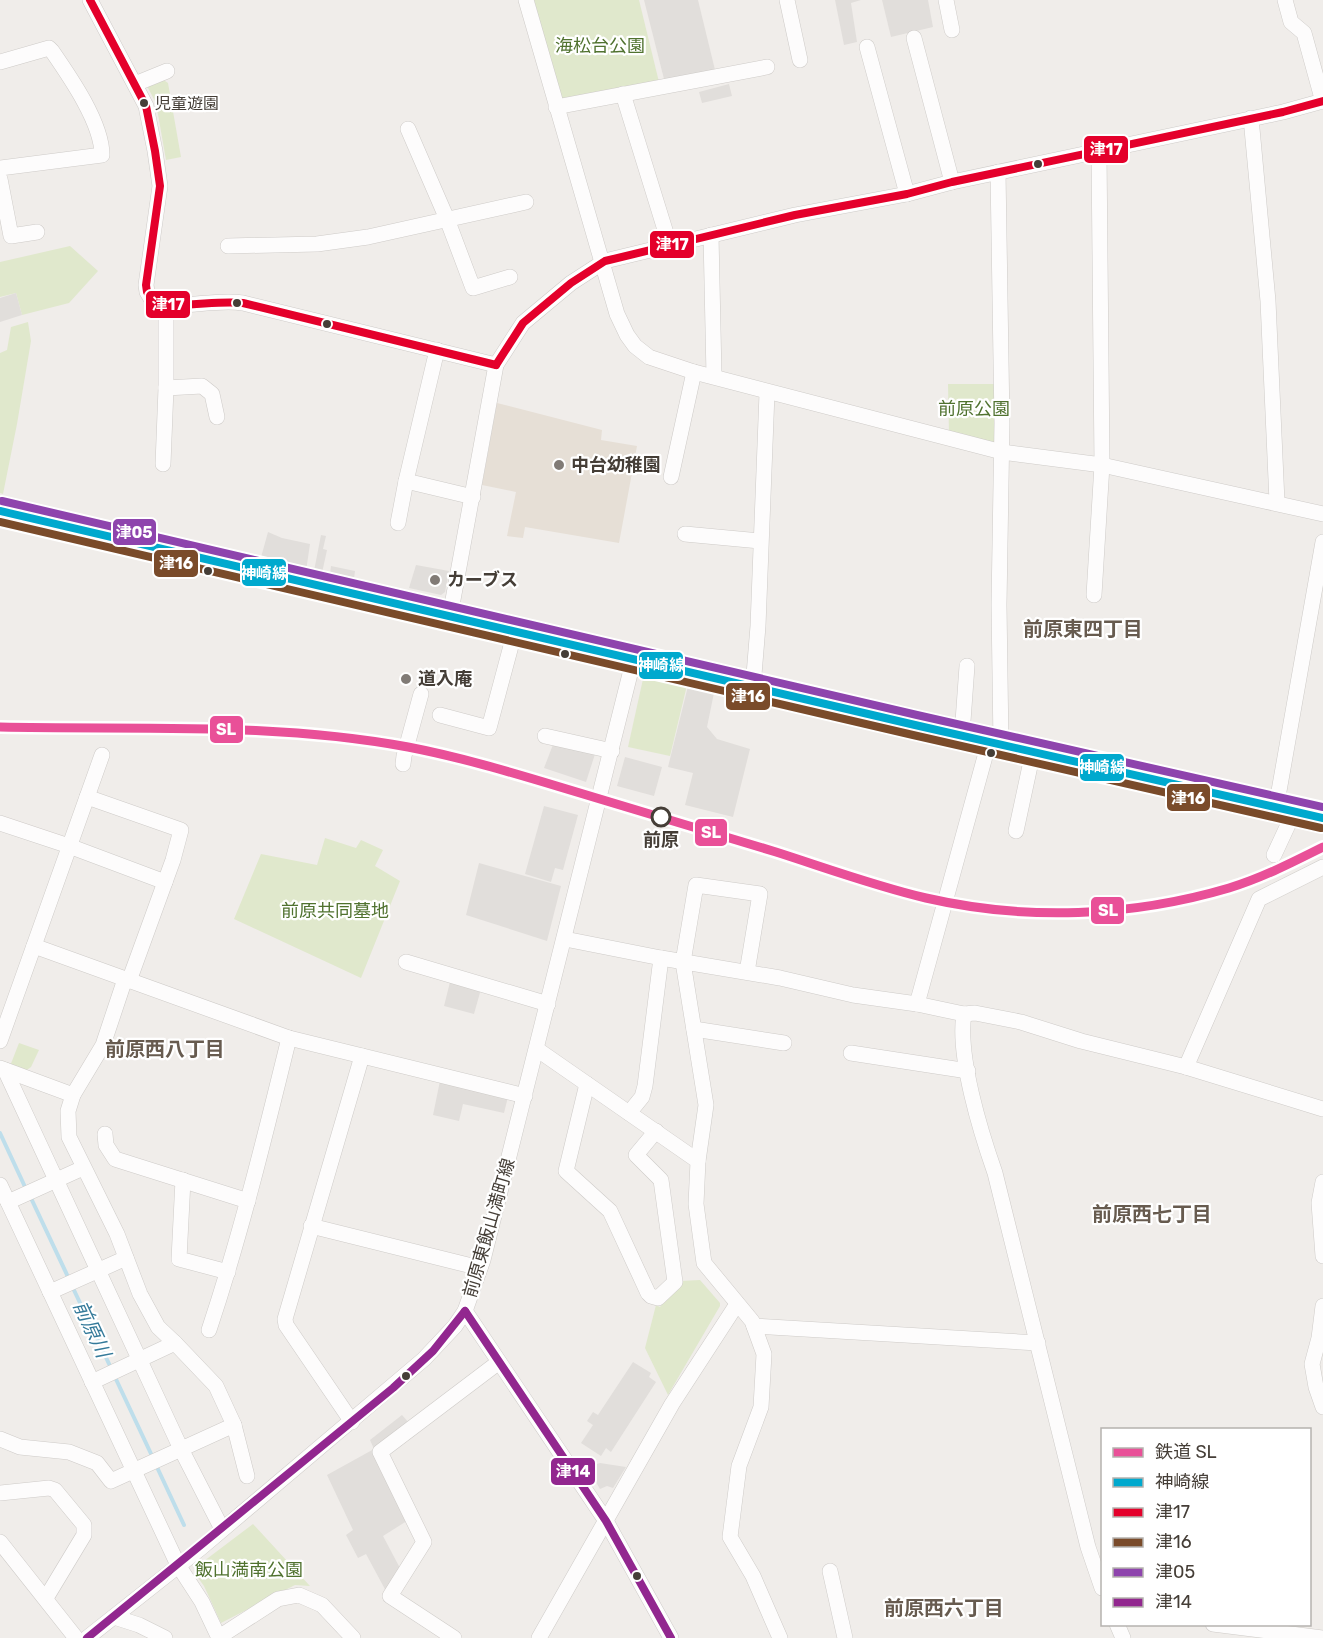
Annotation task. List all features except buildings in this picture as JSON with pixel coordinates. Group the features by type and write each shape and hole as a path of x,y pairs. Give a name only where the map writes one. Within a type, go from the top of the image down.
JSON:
{"highway":[{"path":"0,511 1323,818"}],"street":[{"path":"90,0 146,106 160,177 159,199 146,285 153,302 166,305 243,303 496,365"},
{"path":"526,0 617,314 635,346 649,357 767,393 830,406 1002,452 1102,465 1323,514"},
{"path":"787,0 800,60"},
{"path":"946,0 952,30"},
{"path":"450,616 496,365 524,323 571,283 601,262 711,235 795,215 907,194 998,172 1099,152 1323,101 1304,33 1291,22 1285,0"},
{"path":"914,38 952,183"},
{"path":"867,47 907,194"},
{"path":"0,62 49,48 88,110 102,146 102,155 0,168"},
{"path":"556,107 766,67"},
{"path":"135,84 167,71"},
{"path":"623,94 670,246"},
{"path":"1251,118 1268,301 1277,502"},
{"path":"408,129 447,219 472,288 510,277"},
{"path":"1094,595 1102,465 1099,152"},
{"path":"917,1004 995,743 1002,452 998,172"},
{"path":"0,179 11,236 37,232"},
{"path":"228,246 317,244 368,237 526,202"},
{"path":"711,235 714,376"},
{"path":"163,464 166,305"},
{"path":"399,524 406,481 437,350"},
{"path":"671,477 694,372"},
{"path":"166,388 202,386 212,394 217,417"},
{"path":"753,687 758,626 767,393"},
{"path":"406,481 473,497"},
{"path":"686,534 760,541"},
{"path":"1274,855 1285,810 1323,543"},
{"path":"440,714 489,728 515,631"},
{"name":"前原東飯山満町線","path":"87,1638 352,1422 424,1359 455,1326 465,1311 480,1268 537,1050 634,658"},
{"path":"962,735 967,666"},
{"path":"403,764 421,694"},
{"path":"545,736 612,751"},
{"path":"1016,831 1034,752"},
{"path":"0,1041 7,1000 34,946 102,755"},
{"path":"87,797 181,830 165,882 103,1045 73,1095 68,1111 69,1137 117,1234 140,1294 158,1327 216,1386 234,1425 247,1476"},
{"path":"0,824 69,846 165,882"},
{"path":"1186,1067 1259,899 1323,867"},
{"path":"747,972 760,894 696,885 683,962 706,1105 698,1161 696,1204 704,1263 754,1326 764,1354 761,1407 739,1466 730,1537 753,1576 780,1638"},
{"path":"565,939 747,972 854,995 1022,1022 1082,1041 1186,1067 1323,1109"},
{"path":"34,946 289,1038 525,1096"},
{"path":"629,1113 642,1097 645,1086 661,958"},
{"path":"406,962 548,1004"},
{"path":"964,1014 962,1028 968,1071 983,1137 995,1173 1088,1546 1101,1585"},
{"path":"694,1029 784,1043"},
{"path":"209,1330 248,1201 289,1038"},
{"path":"537,1050 698,1161"},
{"path":"851,1053 968,1071"},
{"path":"352,1422 286,1325 285,1319 362,1056"},
{"path":"2,1069 73,1095"},
{"path":"2,1069 181,1449 222,1529"},
{"path":"587,1084 566,1170 610,1211 648,1293 658,1298 675,1282 661,1179 636,1155 656,1131"},
{"path":"105,1134 106,1145 116,1159 248,1201"},
{"path":"8,1202 83,1168"},
{"path":"183,1180 179,1259 228,1272"},
{"path":"1323,1182 1319,1203 1323,1256"},
{"path":"0,1185 178,1565 202,1602 219,1637 278,1599 299,1595 322,1605 353,1638"},
{"path":"311,1226 480,1268"},
{"path":"50,1292 126,1258"},
{"path":"539,1638 672,1404 737,1304"},
{"path":"1323,1306 1312,1364 1323,1407"},
{"path":"465,1311 606,1521 671,1638"},
{"path":"754,1326 1038,1343"},
{"path":"92,1382 175,1344"},
{"path":"454,1638 390,1596 424,1542 380,1452 499,1362"},
{"path":"0,1439 20,1447 69,1452 97,1463 111,1481 234,1425"},
{"path":"0,1493 49,1488 55,1490 84,1525 84,1535 79,1546 65,1563 46,1598"},
{"path":"2,1550 46,1598 53,1611 76,1638"},
{"path":"830,1571 845,1638"},
{"path":"114,1617 139,1625 165,1638"},
{"path":"1219,1626 1245,1633 1323,1638"}],"shaded area":[{"path":"644,0 698,0 716,74 665,83"},
{"path":"835,0 861,0 851,3 857,42 844,45"},
{"path":"882,0 928,0 933,27 891,37"},
{"path":"729,84 732,96 702,103 699,92"},
{"path":"16,293 22,315 0,322 0,298"},
{"name":"中台幼稚園","path":"497,403 602,430 601,440 637,446 619,543 525,527 523,538 507,536 516,492 482,485"},
{"path":"268,532 282,538 310,544 306,571 260,561"},
{"path":"321,535 326,536 323,549 327,550 322,573 314,571"},
{"path":"416,565 449,571 445,592 441,595 409,588"},
{"path":"331,566 355,571 354,579 330,574"},
{"path":"689,682 715,688 707,727 717,739 750,749 733,817 685,805 693,773 668,767"},
{"path":"554,742 596,751 586,782 544,768"},
{"path":"625,757 662,767 654,796 617,786"},
{"path":"544,806 578,815 563,870 555,868 551,882 525,874"},
{"path":"479,863 561,886 547,941 466,915"},
{"path":"450,982 481,989 474,1014 444,1006"},
{"path":"441,1076 509,1093 504,1113 463,1104 459,1121 433,1115"},
{"path":"633,1362 651,1373 649,1377 656,1382 611,1452 606,1448 601,1456 581,1443 593,1425 587,1421 593,1412 598,1415"},
{"path":"402,1415 409,1423 375,1449 410,1519 383,1536 401,1570 387,1593 366,1554 358,1558 346,1535 353,1530 327,1475 374,1449 370,1440"},
{"path":"600,1463 626,1467 613,1488 607,1486 600,1489 587,1467"}],"green space":[{"name":"海松台公園","path":"534,0 639,0 659,82 562,100"},
{"path":"162,79 168,83 181,157 166,160 156,103 147,86"},
{"path":"70,246 98,271 69,303 22,315 16,293 0,297 0,262"},
{"path":"28,322 31,341 3,494 0,493 0,353 7,350 11,327"},
{"name":"前原公園","path":"948,384 998,384 1000,446 949,434"},
{"path":"645,670 688,681 670,756 628,747"},
{"name":"前原共同墓地","path":"325,838 356,848 361,840 383,850 375,866 400,881 361,978 234,919 261,854 317,865"},
{"path":"19,1043 39,1050 31,1067 24,1072 10,1066"},
{"path":"700,1280 720,1303 720,1306 668,1395 645,1348 656,1305 660,1307 680,1281"},
{"name":"飯山満南公園","path":"253,1524 310,1586 295,1585 221,1623 204,1586 196,1575 204,1561"}],"waterway":[{"name":"前原川","path":"0,1133 26,1189"},
{"name":"前原川","path":"30,1196 69,1279"},
{"name":"前原川","path":"72,1286 111,1368"},
{"name":"前原川","path":"114,1375 153,1458"},
{"name":"前原川","path":"156,1465 184,1525"}],"rail line":[{"name":"SL","path":"0,727 256,730 358,739 408,747 522,776 907,893 1002,910 1040,913 1116,910 1192,898 1253,879 1323,847"}],"transit line":[{"name":"津17","path":"90,0 146,106 160,186 146,285 153,302 176,305 243,303 496,365"},
{"name":"津17","path":"496,365 523,323 571,283 605,261 795,215 907,194 952,182 1283,112 1323,101"},
{"name":"津05","path":"2,501 917,715 1323,807"},
{"name":"神崎線","path":"0,511 1323,818"},
{"name":"津16","path":"0,522 1321,828"},
{"name":"津14","path":"465,1311 606,1521 671,1638"},
{"name":"津14","path":"87,1638 393,1388 433,1351 465,1311"}],"place":[{"name":"児童遊園","path":"144,103"},
{"name":"中台幼稚園","path":"559,465"},
{"name":"カーブス","path":"435,580"},
{"name":"道入庵","path":"406,679"},
{"name":"前原","path":"661,817"}],"district":[{"name":"前原東四丁目","path":"1083,629"},
{"name":"前原西八丁目","path":"165,1049"},
{"name":"前原西七丁目","path":"1152,1214"},
{"name":"前原西六丁目","path":"944,1608"}]}
